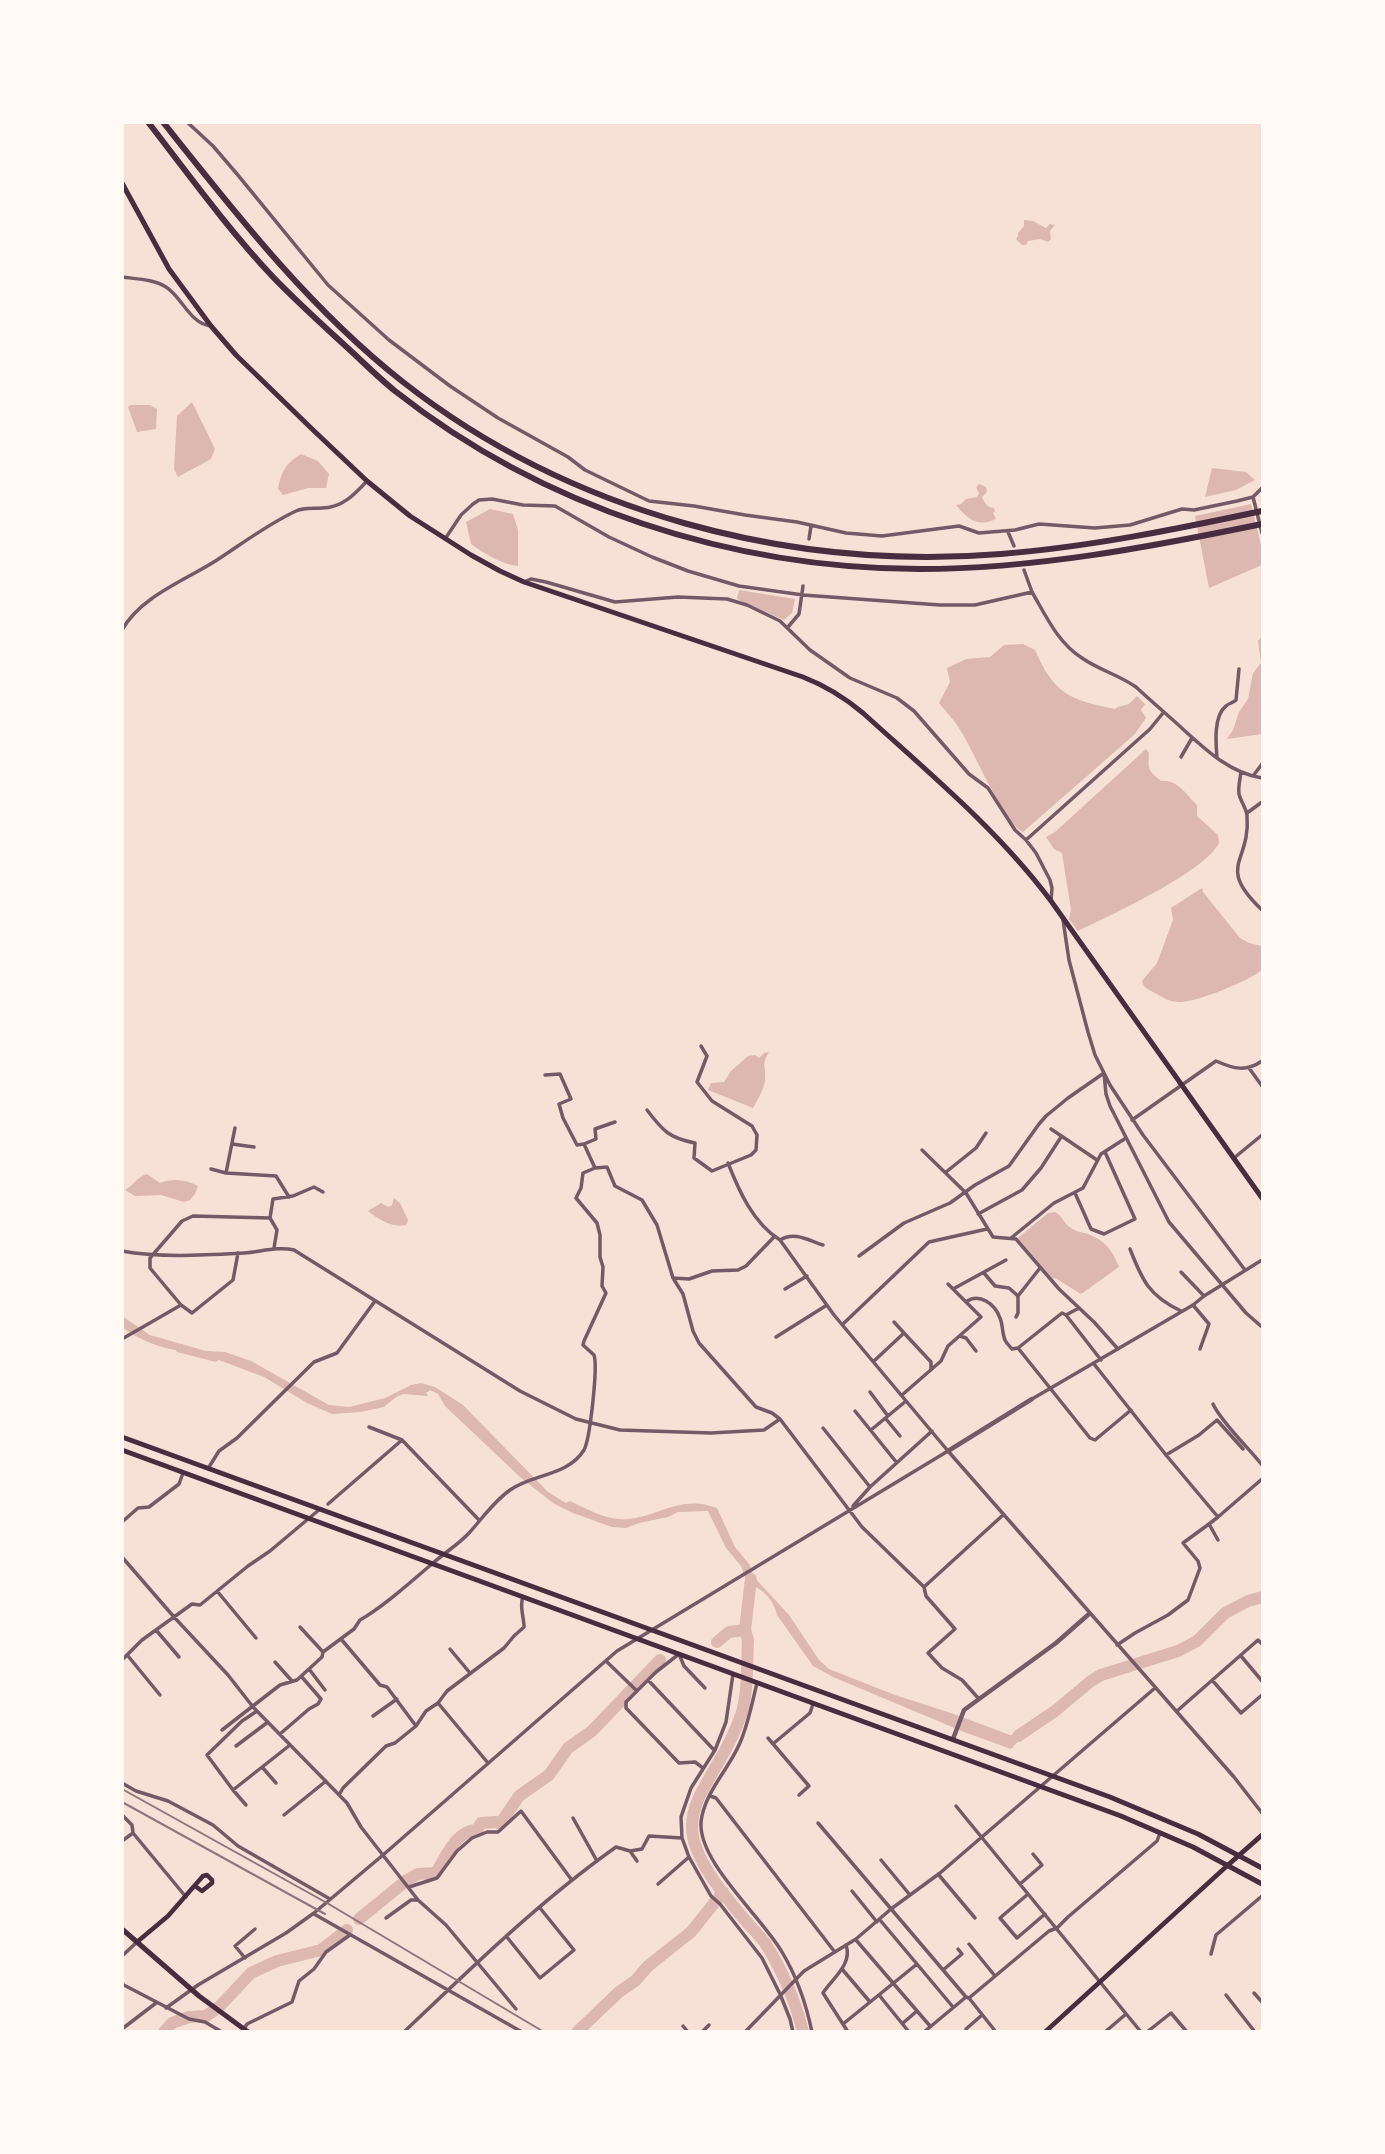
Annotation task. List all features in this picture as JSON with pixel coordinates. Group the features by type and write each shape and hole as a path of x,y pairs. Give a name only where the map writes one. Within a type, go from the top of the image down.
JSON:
{"highway":[{"path":"148,122 228,225 274,277 394,390 493,458 552,489 629,520 760,554 846,565 920,569 1002,565 1094,555 1262,524"},
{"path":"163,122 284,268 339,324 401,380 497,446 556,476 635,508 706,530 762,542 846,553 906,556 1001,554 1091,543 1262,511"}],"main road":[{"path":"122,183 169,269 236,355 367,481 410,516 500,571 524,582 803,677 847,699 981,820 1017,858 1051,901 1262,1199"},
{"path":"122,1437 754,1668 953,1739 998,1752 1051,1776 1181,1823 1262,1868"},
{"path":"122,1450 1039,1786 1160,1833 1262,1884"},
{"path":"1045,2032 1262,1835"},
{"path":"137,1942 168,1916 195,1886"},
{"path":"122,1929 191,1989 246,2030"}],"street":[{"path":"187,122 213,146 328,285 389,341 498,418 568,457 585,470 649,501 694,506 846,533 882,536 959,526 979,533 1008,531 1039,524 1082,527 1130,525 1182,509 1194,510 1253,496 1262,488"},
{"path":"122,277 150,281 167,287 191,314 206,326 211,326"},
{"path":"122,630 134,615 159,595 276,523 306,508 324,508 341,503 367,481"},
{"path":"1253,496 1262,533"},
{"path":"445,539 461,515 479,500 492,499 523,505 555,506 609,537 688,571 739,586 803,595 904,603 975,605 1032,592"},
{"path":"808,539 811,526"},
{"path":"1008,531 1014,546"},
{"path":"1024,570 1032,592 1060,639 1070,649 1090,663 1126,680 1217,758 1241,772 1262,778"},
{"path":"524,582 531,579 546,582 615,602 678,597 726,599 764,612 788,627 810,650 850,678 897,698 914,711 969,774 988,788 1014,830 1036,853 1050,880 1051,901"},
{"path":"788,627 799,614 803,586"},
{"path":"1217,758 1217,725 1226,706 1236,700 1239,669"},
{"path":"1026,840 1150,729 1163,712"},
{"path":"1181,757 1192,738"},
{"path":"1253,776 1262,764"},
{"path":"1241,772 1240,795 1247,813 1245,842 1237,863 1238,876 1247,895 1262,910"},
{"path":"1247,813 1262,802"},
{"path":"1063,918 1062,927 1079,996 1104,1073 1132,1120 1245,1270"},
{"path":"647,1110 667,1134 695,1143 694,1158 712,1171 751,1155 756,1150 757,1135 747,1121 712,1101 699,1087 697,1082 707,1056 701,1046"},
{"path":"1132,1120 1216,1061 1244,1070 1262,1061"},
{"path":"1249,1068 1262,1086"},
{"path":"1104,1073 1105,1094 1169,1222 1246,1313 1262,1327"},
{"path":"859,1256 910,1219 950,1203 1009,1166 1046,1116 1104,1073"},
{"path":"545,1075 560,1074 571,1099 559,1104 577,1145 596,1139 595,1129 615,1122"},
{"path":"226,1173 235,1128"},
{"path":"1051,1129 1097,1160"},
{"path":"946,1172 976,1148 986,1133"},
{"path":"1234,1158 1262,1135"},
{"path":"978,1214 1022,1190 1041,1168 1061,1137"},
{"path":"1011,1238 1054,1203 1083,1188 1097,1160 1126,1138"},
{"path":"232,1144 254,1147"},
{"path":"583,1144 595,1168"},
{"path":"922,1150 966,1193 993,1237 1016,1239 1059,1289 1118,1349"},
{"path":"1075,1193 1091,1228 1104,1234 1135,1219 1105,1152"},
{"path":"729,1163 739,1191 762,1225 780,1240 827,1306 1003,1515 1262,1812"},
{"path":"246,1805 207,1755 280,1685 301,1676 322,1657 323,1652 354,1629 360,1620 468,1534 506,1493 518,1485 569,1464 583,1451 592,1410 596,1359 583,1345 583,1340 606,1293 597,1223 576,1198 581,1188 583,1173 595,1168 607,1167 618,1189 642,1200 662,1238 673,1278 683,1294 690,1323 699,1343 756,1407 780,1419 862,1527 924,1587 926,1596 955,1629 928,1653 942,1668 962,1680 979,1699"},
{"path":"211,1169 226,1173 275,1176 289,1197"},
{"path":"274,1249 277,1230 270,1218 273,1199 289,1197 314,1187 323,1192"},
{"path":"238,1253 233,1280 192,1313 181,1306 150,1268 150,1258 182,1221 193,1216 270,1218"},
{"path":"843,1325 929,1242 987,1229"},
{"path":"780,1240 788,1235 823,1245"},
{"path":"673,1278 689,1279 712,1271 738,1270 746,1266 775,1237"},
{"path":"122,1251 154,1255 238,1253 286,1248 294,1250 520,1391 589,1423 620,1430 730,1432 764,1430 780,1419"},
{"path":"1130,1249 1141,1278 1152,1293 1164,1303 1181,1311"},
{"path":"953,1289 1006,1260"},
{"path":"166,2008 191,1989 314,1913 635,1638 1193,1305 1262,1260"},
{"path":"1016,1317 1018,1296 1040,1267"},
{"path":"1181,1272 1204,1296"},
{"path":"984,1273 995,1286 1009,1288 1018,1296"},
{"path":"785,1289 807,1276"},
{"path":"902,1395 941,1361 948,1346 981,1317 948,1284"},
{"path":"965,1302 969,1298 980,1298 991,1304 1000,1316 1005,1341 1012,1349 1018,1348 1062,1313 1066,1315 1079,1308"},
{"path":"208,1468 219,1451 237,1438 314,1362 337,1353 375,1301"},
{"path":"1193,1305 1209,1324 1200,1349"},
{"path":"122,1339 181,1306"},
{"path":"776,1337 827,1306"},
{"path":"1066,1315 1101,1360"},
{"path":"894,1322 931,1362 931,1370"},
{"path":"874,1361 904,1333"},
{"path":"960,1336 966,1338 976,1351"},
{"path":"1018,1348 1090,1438 1095,1440 1131,1410"},
{"path":"1094,1364 1218,1517"},
{"path":"870,1392 900,1436"},
{"path":"871,1430 906,1401"},
{"path":"1213,1404 1218,1415 1228,1423 1262,1465"},
{"path":"855,1411 897,1463"},
{"path":"1166,1455 1199,1436 1217,1420 1243,1449"},
{"path":"369,1427 402,1440 479,1520"},
{"path":"822,1428 870,1487"},
{"path":"849,1510 870,1487 932,1431"},
{"path":"328,1504 402,1440"},
{"path":"122,1522 138,1508 149,1507 179,1484 183,1473"},
{"path":"1118,1645 1188,1600 1200,1568 1198,1561 1183,1543 1262,1479"},
{"path":"122,1660 156,1630 192,1604 200,1605 320,1509"},
{"path":"924,1587 1003,1515"},
{"path":"1209,1524 1218,1540"},
{"path":"122,1557 255,1709 339,1795 418,1900 446,1925 516,2009"},
{"path":"218,1591 256,1638"},
{"path":"339,1795 386,1746 395,1743 416,1726 426,1711 438,1703 447,1691 505,1648 524,1627 524,1614 520,1606 523,1597"},
{"path":"953,1739 964,1710 1056,1643 1089,1614"},
{"path":"300,1627 323,1652"},
{"path":"156,1630 179,1657"},
{"path":"341,1638 380,1685 387,1686 416,1726"},
{"path":"1176,1711 1258,1640 1262,1644"},
{"path":"450,1649 470,1673"},
{"path":"703,1768 695,1762 679,1763 626,1708 626,1702 634,1688 679,1654 684,1666 705,1688"},
{"path":"128,1656 160,1695"},
{"path":"1241,1656 1262,1681"},
{"path":"606,1661 634,1688"},
{"path":"275,1662 292,1681"},
{"path":"309,1669 326,1690"},
{"path":"733,1674 726,1722 715,1750 691,1788 681,1817 682,1838 689,1857 711,1896 762,1958 781,1993 793,2032"},
{"path":"280,1734 321,1699 301,1676"},
{"path":"648,1680 715,1750"},
{"path":"1212,1680 1241,1713 1262,1695"},
{"path":"755,1682 739,1744 710,1796 701,1821 703,1840 712,1858 782,1951 808,2011 813,2032"},
{"path":"745,2032 804,1970 856,1939 938,1874 1156,1688"},
{"path":"373,1716 397,1699"},
{"path":"438,1703 488,1763"},
{"path":"774,1744 810,1713 813,1703"},
{"path":"222,1730 255,1709"},
{"path":"236,1746 268,1722"},
{"path":"768,1738 809,1786 799,1795"},
{"path":"233,1790 290,1745"},
{"path":"262,1767 276,1783"},
{"path":"284,1815 326,1781"},
{"path":"122,1783 136,1791 168,1801 213,1825 237,1846 330,1899"},
{"path":"710,1796 716,1798 834,1951"},
{"path":"956,1806 1140,2032"},
{"path":"406,1884 437,1878 457,1851 472,1838 487,1832 498,1832 521,1811 571,1879"},
{"path":"122,1815 132,1825 133,1833 186,1897"},
{"path":"573,1818 597,1861"},
{"path":"818,1823 996,2032"},
{"path":"122,1841 133,1833"},
{"path":"924,2032 1049,1931 1057,1928 1157,1841 1160,1833"},
{"path":"404,2032 477,1961 571,1879 616,1847 630,1851 642,1849 649,1836 682,1838"},
{"path":"630,1851 637,1861"},
{"path":"1020,1884 1042,1866 1033,1854"},
{"path":"658,1884 689,1857"},
{"path":"881,1860 910,1895"},
{"path":"938,1874 975,1918"},
{"path":"852,1891 953,2007"},
{"path":"1028,1894 1000,1918 1017,1938 1045,1914"},
{"path":"1212,1954 1216,1935 1262,1896"},
{"path":"386,1918 411,1900 418,1900"},
{"path":"506,1936 540,1978 574,1950 539,1907"},
{"path":"314,1913 522,2032"},
{"path":"244,1958 235,1947 255,1929"},
{"path":"246,2030 247,2024 292,2002 299,1981 314,1969 326,1952 350,1935"},
{"path":"856,1939 930,2026"},
{"path":"122,1956 137,1942"},
{"path":"970,1944 995,1976"},
{"path":"846,1945 848,1952 842,1969 823,1993 848,2032"},
{"path":"943,1970 962,1954 958,1949"},
{"path":"843,2024 917,1964"},
{"path":"842,1969 870,2002"},
{"path":"122,1984 189,2019 205,2022 221,2031"},
{"path":"1254,1993 1262,2002"},
{"path":"879,1995 909,2032"},
{"path":"1226,1995 1255,2032"},
{"path":"122,2029 156,2003"},
{"path":"902,2023 917,2011"},
{"path":"1147,2032 1171,2013 1187,2032"},
{"path":"1105,2032 1126,2014"},
{"path":"966,2029 982,2015"},
{"path":"702,2032 709,2025"},
{"path":"683,2026 688,2032"}],"shaded area":[{"path":"1024,220 1033,221 1046,228 1050,224 1055,225 1050,231 1051,239 1048,242 1040,239 1028,241 1026,245 1022,245 1016,239 1024,226"},
{"path":"192,402 215,449 211,459 178,477 174,469 177,416"},
{"path":"150,405 157,409 156,429 137,432 128,407"},
{"path":"301,454 318,461 329,474 326,488 308,488 283,495 278,489 283,473"},
{"path":"1212,468 1246,472 1255,480 1236,490 1205,497"},
{"path":"979,484 986,487 987,492 982,497 995,511 993,513 996,519 989,522 973,521 956,505 977,497 979,493 976,487"},
{"path":"1251,504 1262,549 1262,565 1209,588 1195,516"},
{"path":"490,509 513,514 518,530 518,566 499,561 471,544 466,522"},
{"path":"739,590 795,599 792,613 784,620 737,599"},
{"path":"1262,636 1262,734 1227,739 1248,699 1253,673 1261,663 1258,641"},
{"path":"1023,644 1035,650 1049,677 1065,693 1086,702 1115,709 1129,704 1137,696 1145,704 1141,710 1146,718 1134,735 1023,832 1008,816 960,729 939,703 950,682 947,668 966,659 990,657 1004,645"},
{"path":"1146,749 1151,772 1161,781 1172,782 1185,792 1197,805 1197,816 1218,835 1219,843 1195,867 1176,880 1078,931 1069,919 1071,910 1062,853 1054,849 1046,837 1055,832"},
{"path":"1202,888 1240,938 1262,946 1262,970 1210,995 1187,1001 1172,1001 1147,989 1142,981 1157,963 1173,920 1171,908"},
{"path":"769,1052 764,1064 764,1085 753,1108 708,1090 711,1083 724,1082 731,1071 748,1056 755,1055 759,1058"},
{"path":"147,1174 160,1183 179,1180 198,1186 190,1200 184,1202 161,1195 135,1196 125,1190"},
{"path":"394,1198 400,1203 408,1220 406,1225 386,1222 368,1211 381,1203 388,1207 392,1205"},
{"path":"1055,1212 1073,1229 1094,1236 1104,1243 1119,1267 1081,1294 1053,1279 1018,1238 1048,1213"},
{"path":"122,1316 150,1335 206,1351 225,1352 251,1361 329,1405 349,1407 385,1398 421,1383 435,1387 463,1405 548,1492 566,1503 570,1501 605,1516 627,1519 692,1504 717,1508 735,1547 750,1565 753,1576 789,1615 819,1660 829,1669 1010,1735 1027,1726 1030,1729 1011,1749 964,1732 813,1666 767,1596 748,1585 741,1566 726,1548 708,1511 678,1512 626,1528 612,1527 553,1503 520,1477 445,1406 438,1394 430,1390 426,1393 428,1396 403,1394 384,1407 332,1414 307,1403 264,1377 219,1360 216,1362 177,1352 142,1339 123,1328"}],"waterway":[{"path":"751,1579 745,1630 748,1640 743,1707 731,1740 697,1801 692,1827 693,1839 711,1876 765,1943 777,1964 792,1997 803,2032"},
{"path":"1018,1736 1101,1675 1178,1651 1197,1641 1225,1613 1262,1597"},
{"path":"717,1642 729,1632 745,1630"},
{"path":"359,1919 407,1880 418,1874 436,1873 452,1846 463,1834 477,1830 481,1823 500,1824 519,1796 549,1775 568,1748 592,1731 660,1660"},
{"path":"577,2032 619,1992 635,1981 648,1966 691,1932 723,1892"},
{"path":"164,2032 172,2023 189,2017 206,2016 219,2007 251,1973 277,1961 321,1950 347,1930"}],"railway":[{"path":"122,1789 327,1903 544,2032"},
{"path":"122,1802 325,1914"}]}
